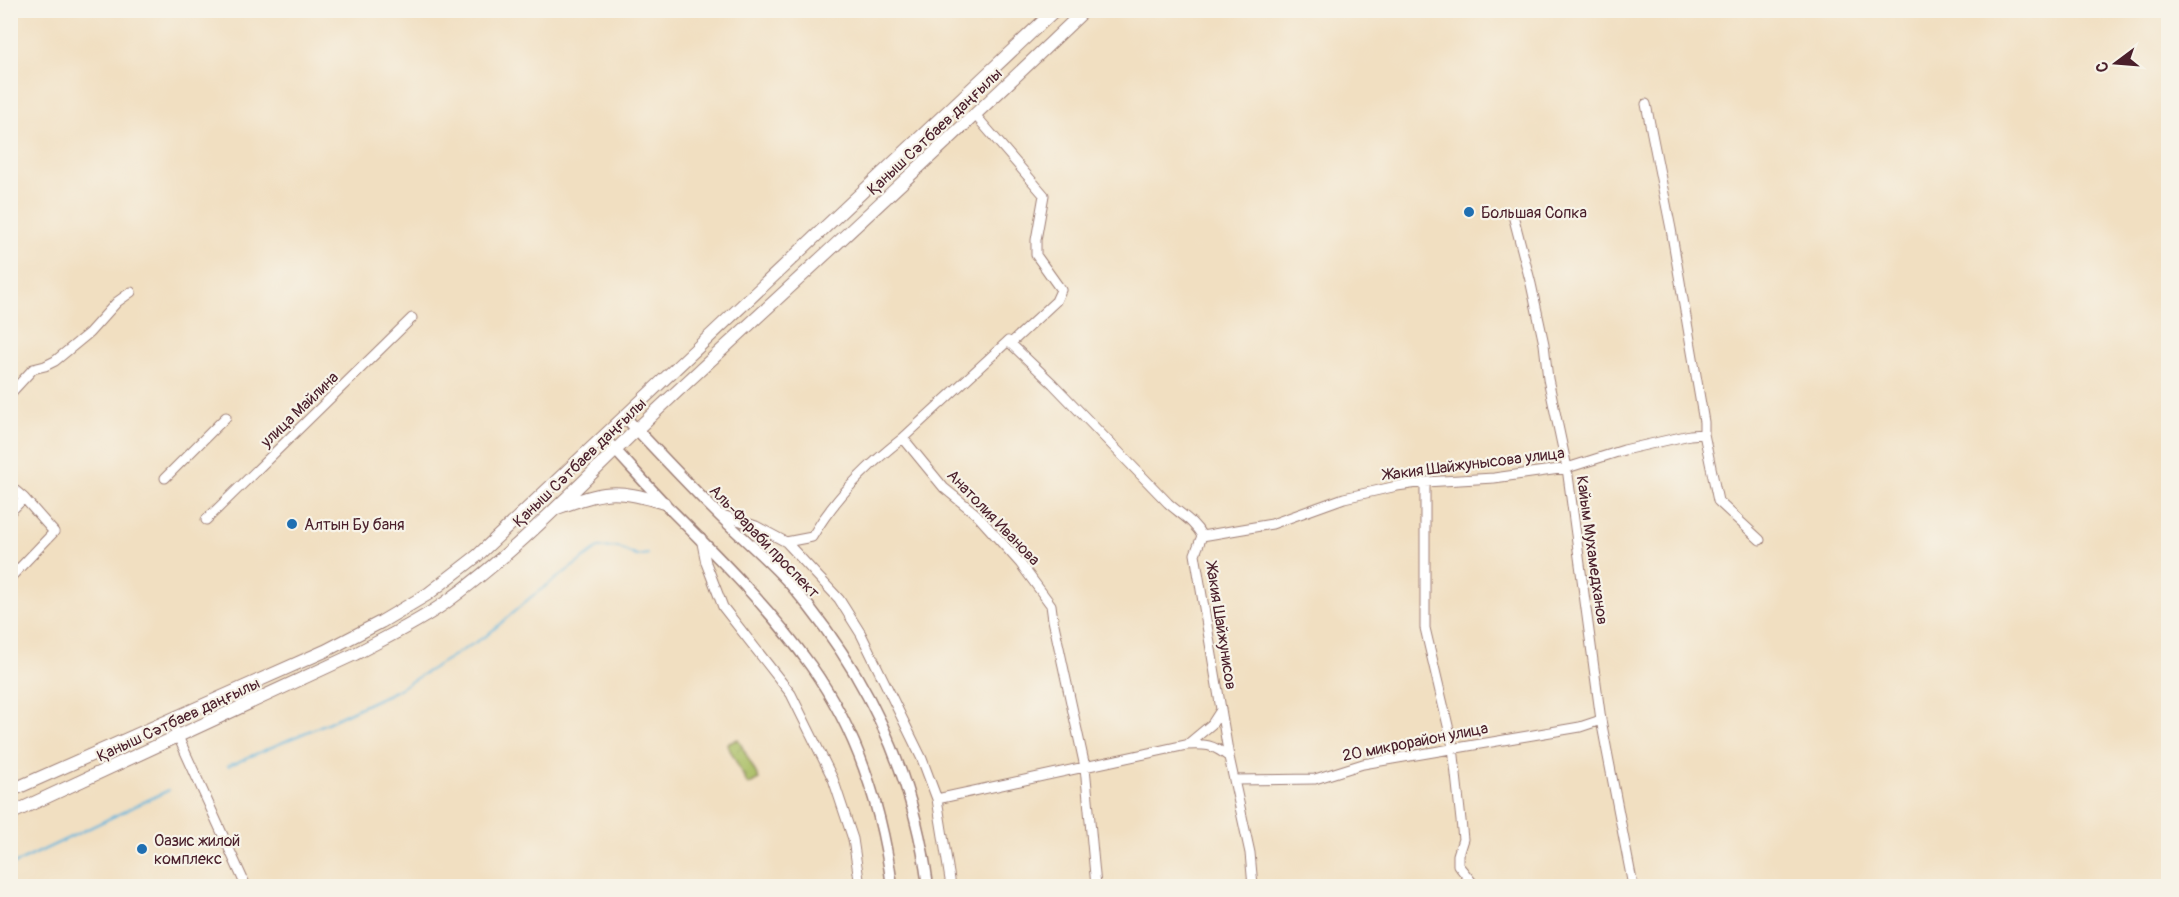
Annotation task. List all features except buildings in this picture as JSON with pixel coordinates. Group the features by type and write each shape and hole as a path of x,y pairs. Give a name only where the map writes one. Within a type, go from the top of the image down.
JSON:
{"main road":[{"name":"Қаныш Сәтбаев даңғылы","path":"10,791 325,651 428,594 477,556 1055,10"},
{"name":"Қаныш Сәтбаев даңғылы","path":"10,814 355,654 402,630 444,604 496,563 636,429 976,116 1085,10"},
{"path":"553,510 589,497 614,492 635,494 664,502"}],"street":[{"path":"1646,105 1673,240 1704,434 1718,501 1760,540"},
{"path":"786,542 812,537 821,521 863,473 1056,301 1061,290 1036,255 1036,240 1044,195 976,116"},
{"name":"Кайым Мухамедханов","path":"1514,219 1544,344 1548,379 1567,468 1601,720 1633,886"},
{"path":"10,394 33,369 55,361 89,333 117,302 131,292"},
{"name":"улица Майлина","path":"206,520 411,318"},
{"path":"1010,342 1168,503 1196,524 1202,536"},
{"path":"165,478 226,417"},
{"name":"Аль-Фараби проспект","path":"625,417 790,585 820,621 868,694 887,733 915,811 928,886"},
{"name":"Жакия Шайжунысова улица","path":"1202,536 1272,524 1344,498 1425,482 1494,478 1567,468 1624,450 1704,434"},
{"path":"603,437 701,538 784,629 812,668 838,710 862,764 878,810 892,886"},
{"name":"Анатолия Иванова","path":"903,438 944,488 975,514 1020,563 1051,605 1085,767 1096,886"},
{"path":"1425,482 1425,628 1453,747 1463,839 1458,855 1458,865 1475,886"},
{"path":"10,486 24,498 54,532 10,578"},
{"path":"10,512 24,498"},
{"path":"718,514 756,526 786,542 839,599 861,634 922,759 937,799 951,886"},
{"name":"Жакия Шайжунисов","path":"1202,536 1195,554 1229,757 1250,853 1253,886"},
{"path":"701,538 706,562 723,607 791,694 833,779 852,839 860,886"},
{"path":"1186,745 1212,724 1221,710"},
{"name":"20 микрорайон улица","path":"1234,780 1315,779 1363,764 1580,727 1601,720"},
{"path":"171,721 246,886"},
{"path":"937,799 1186,745 1203,744 1215,747 1229,757"}],"green space":[{"path":"738,739 759,779 748,785 727,744"}],"waterway":[{"path":"228,766 395,691 486,636 531,597 598,548 617,547 637,556 648,554"},
{"path":"10,866 169,790"}],"place":[{"name":"Большая Сопка","path":"1469,212"},
{"name":"Алтын Бу баня","path":"292,524"},
{"name":"Оазис жилой комплекс","path":"142,849"}]}
